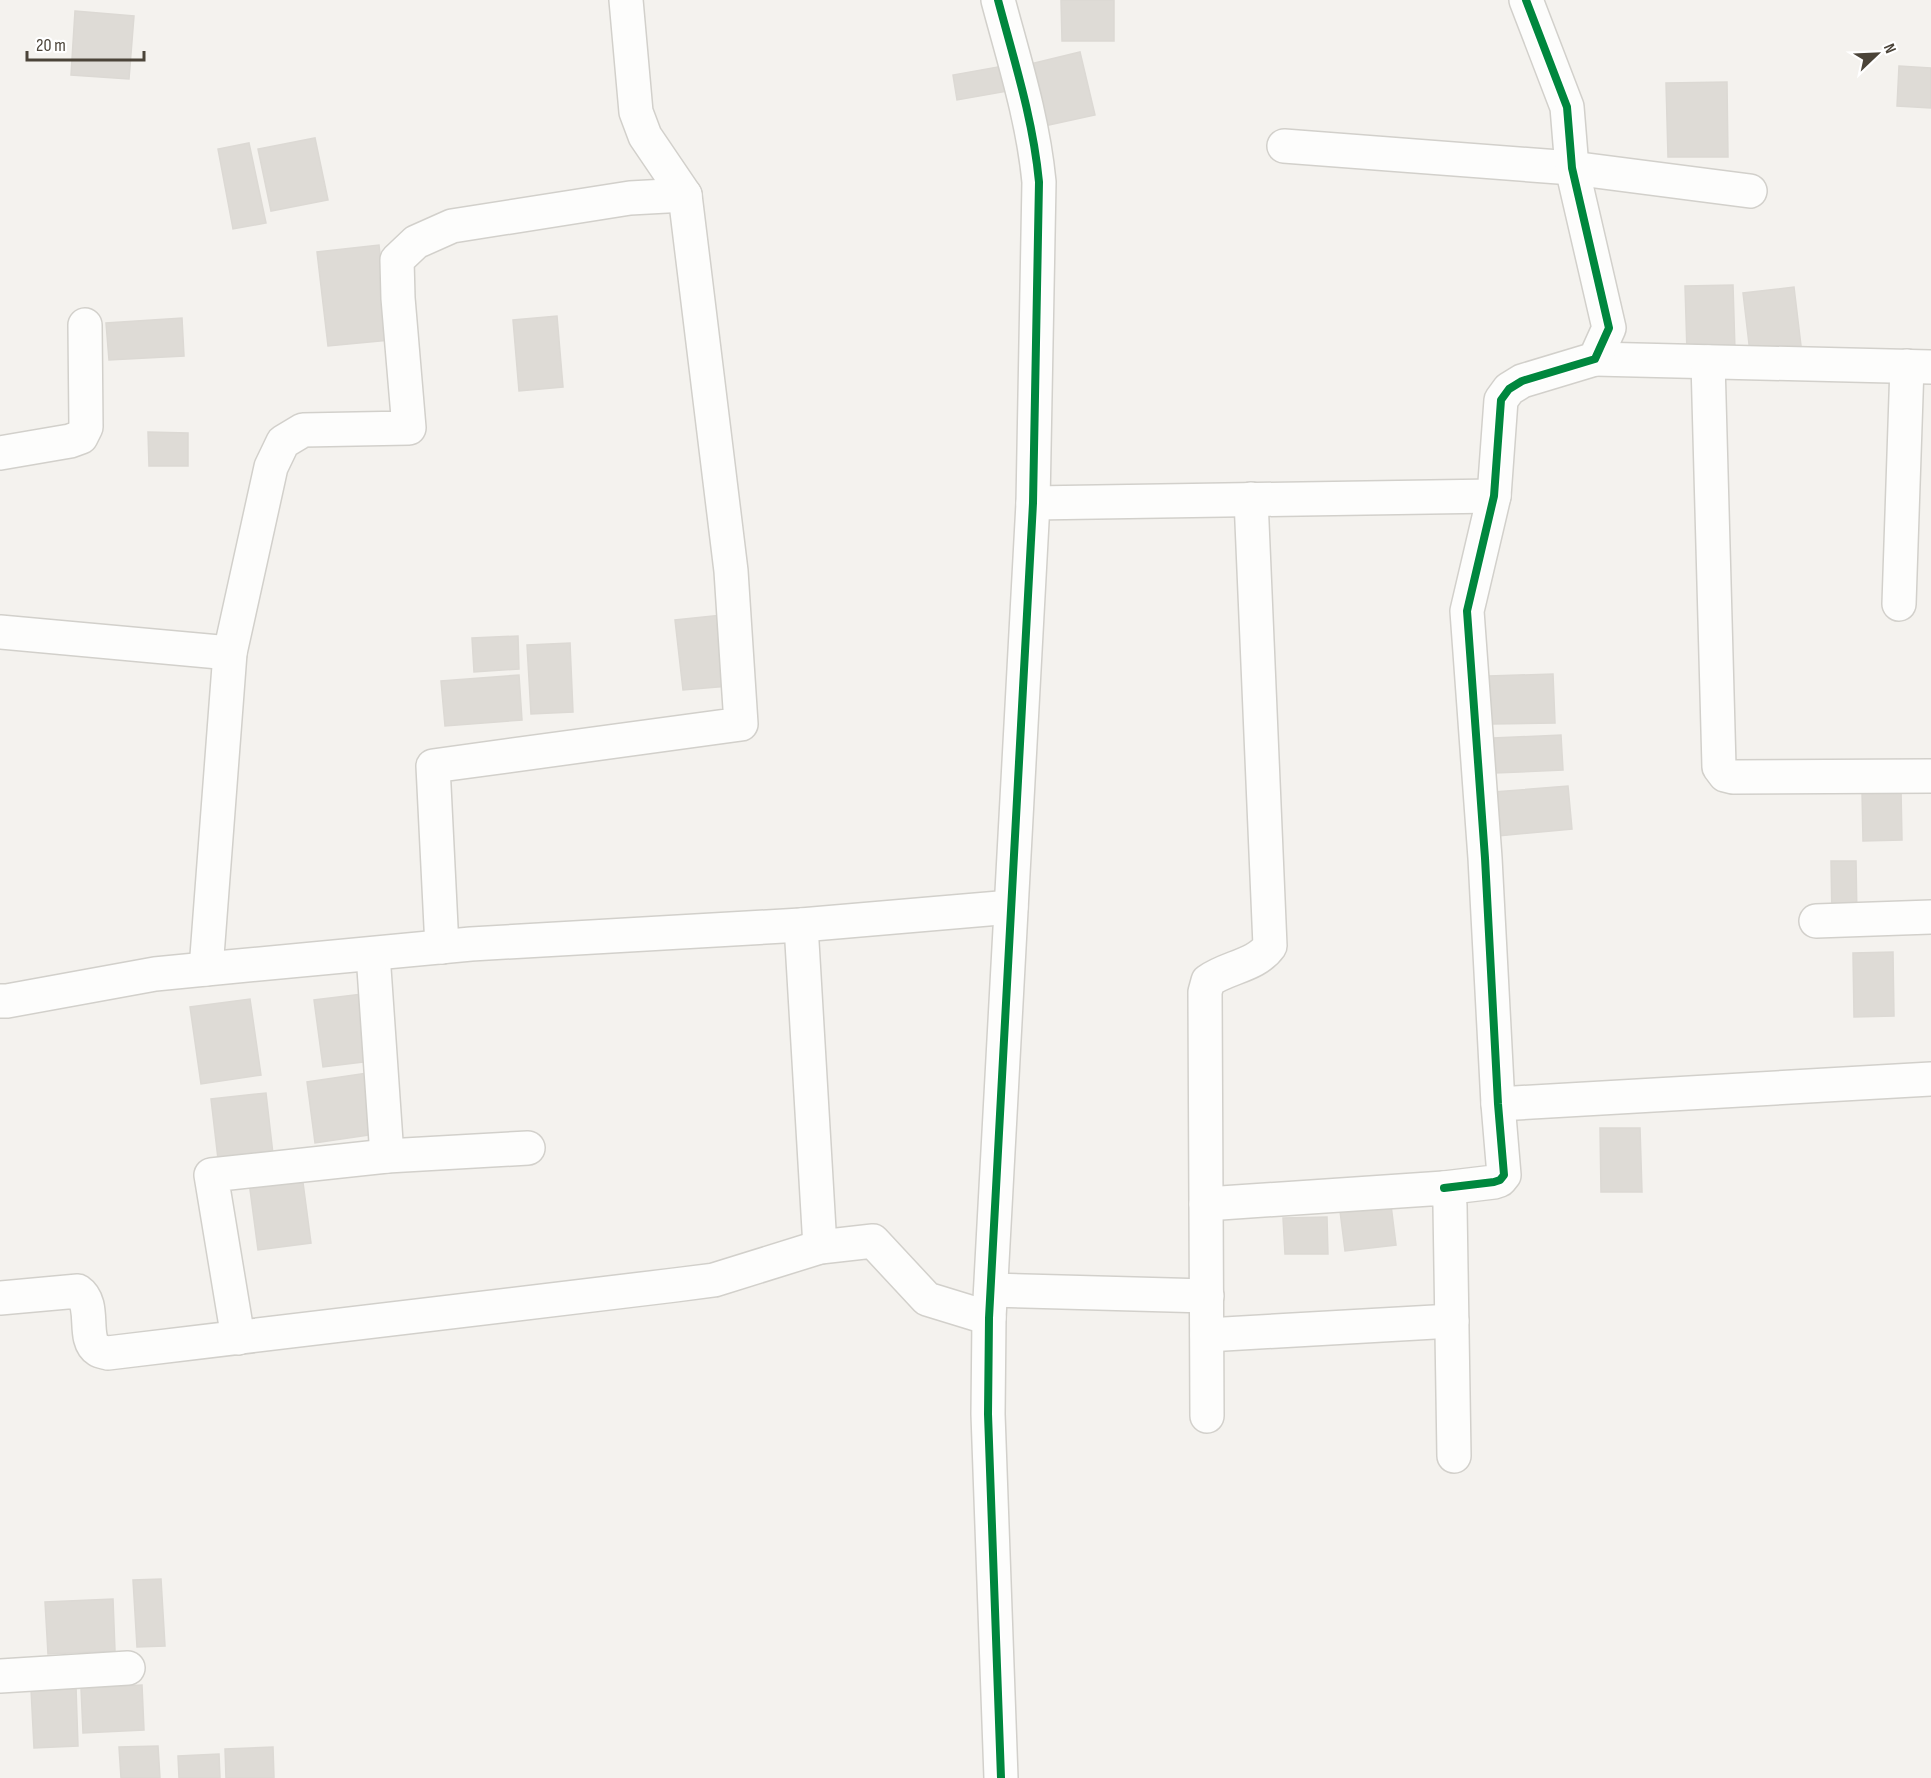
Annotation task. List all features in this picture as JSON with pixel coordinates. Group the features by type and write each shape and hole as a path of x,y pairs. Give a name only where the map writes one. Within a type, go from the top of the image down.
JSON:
{"street":[{"path":"442,947 433,766 741,724 731,571 685,195 645,136 636,112 626,0"},
{"path":"998,0 1030,117 1039,182 1033,502 990,1304 988,1414 1001,1778"},
{"path":"1526,0 1567,107 1572,168 1609,328 1595,359"},
{"path":"1284,146 1572,168 1750,191"},
{"path":"206,969 230,653 271,467 283,442 303,430 409,428 397,260 416,242 452,226 630,198 685,195"},
{"path":"0,453 81,438 86,427 85,325"},
{"path":"1206,1204 1444,1188 1494,1182 1500,1180 1504,1175 1467,611 1494,496 1501,400 1509,389 1522,381 1595,359 1919,366 1899,604"},
{"path":"1708,362 1719,767 1725,775 1733,777 1931,776"},
{"path":"1033,502 1494,496"},
{"path":"1207,1416 1205,992 1208,981 1218,974 1255,960 1270,946 1251,499"},
{"path":"0,632 230,653"},
{"path":"0,1000 7,1001 155,974 442,947 801,925 1011,907"},
{"path":"1816,921 1931,918"},
{"path":"801,925 820,1248"},
{"path":"374,954 387,1156"},
{"path":"1498,1104 1931,1079"},
{"path":"238,1338 211,1175 387,1156 528,1148"},
{"path":"1444,1188 1449,1196 1450,1206 1454,1456"},
{"path":"0,1298 78,1291 84,1295 87,1304 92,1341 97,1350 108,1353 694,1283 746,1271 820,1248 873,1240 927,1299 990,1304 1207,1296"},
{"path":"1207,1335 1452,1321"},
{"path":"0,1676 128,1668"}],"building":[{"path":"1061,0 1114,0 1114,41 1062,41"},
{"path":"75,11 134,16 129,79 71,75"},
{"path":"1080,52 1095,115 1044,126 1030,64"},
{"path":"1003,66 1008,91 957,100 953,75"},
{"path":"1899,66 1931,68 1931,108 1897,106"},
{"path":"1727,82 1728,157 1668,157 1666,83"},
{"path":"315,138 328,200 271,211 258,149"},
{"path":"249,143 266,223 233,229 218,149"},
{"path":"379,245 390,340 328,346 317,252"},
{"path":"1733,285 1735,350 1687,352 1685,286"},
{"path":"1794,287 1802,354 1751,361 1743,293"},
{"path":"557,316 563,387 519,391 513,320"},
{"path":"182,318 184,356 109,360 106,323"},
{"path":"148,432 188,433 188,466 149,466"},
{"path":"722,615 729,686 683,690 675,620"},
{"path":"518,636 519,669 474,672 472,638"},
{"path":"570,643 573,712 531,714 527,645"},
{"path":"1553,674 1555,723 1491,724 1489,676"},
{"path":"519,675 522,720 445,726 441,681"},
{"path":"1561,735 1563,770 1495,773 1493,738"},
{"path":"1568,786 1572,829 1498,836 1494,792"},
{"path":"1901,790 1902,840 1863,841 1862,791"},
{"path":"1831,861 1856,861 1857,917 1832,917"},
{"path":"1893,952 1894,1016 1854,1017 1853,953"},
{"path":"362,994 371,1061 323,1067 314,1000"},
{"path":"250,999 261,1075 201,1084 190,1007"},
{"path":"367,1073 375,1134 315,1143 307,1082"},
{"path":"266,1093 273,1154 218,1159 211,1099"},
{"path":"1600,1128 1640,1128 1642,1192 1601,1192"},
{"path":"302,1175 311,1243 258,1250 249,1182"},
{"path":"1391,1205 1396,1245 1345,1251 1340,1211"},
{"path":"1327,1217 1328,1254 1285,1254 1283,1218"},
{"path":"161,1579 165,1646 137,1647 133,1580"},
{"path":"113,1599 115,1651 48,1654 45,1602"},
{"path":"142,1685 144,1730 83,1733 81,1688"},
{"path":"76,1687 78,1746 34,1748 31,1689"},
{"path":"158,1746 160,1778 121,1778 119,1747"},
{"path":"273,1747 274,1778 226,1778 225,1749"},
{"path":"219,1754 220,1778 179,1778 178,1756"}],"cycle path":[{"path":"998,0 1028,113 1039,182 1033,503 989,1318 988,1414 1001,1778"},
{"path":"1444,1188 1494,1182 1500,1180 1504,1175 1467,611 1494,496 1501,400 1509,389 1522,381 1595,359 1609,328 1572,168 1567,107 1526,0"}]}
